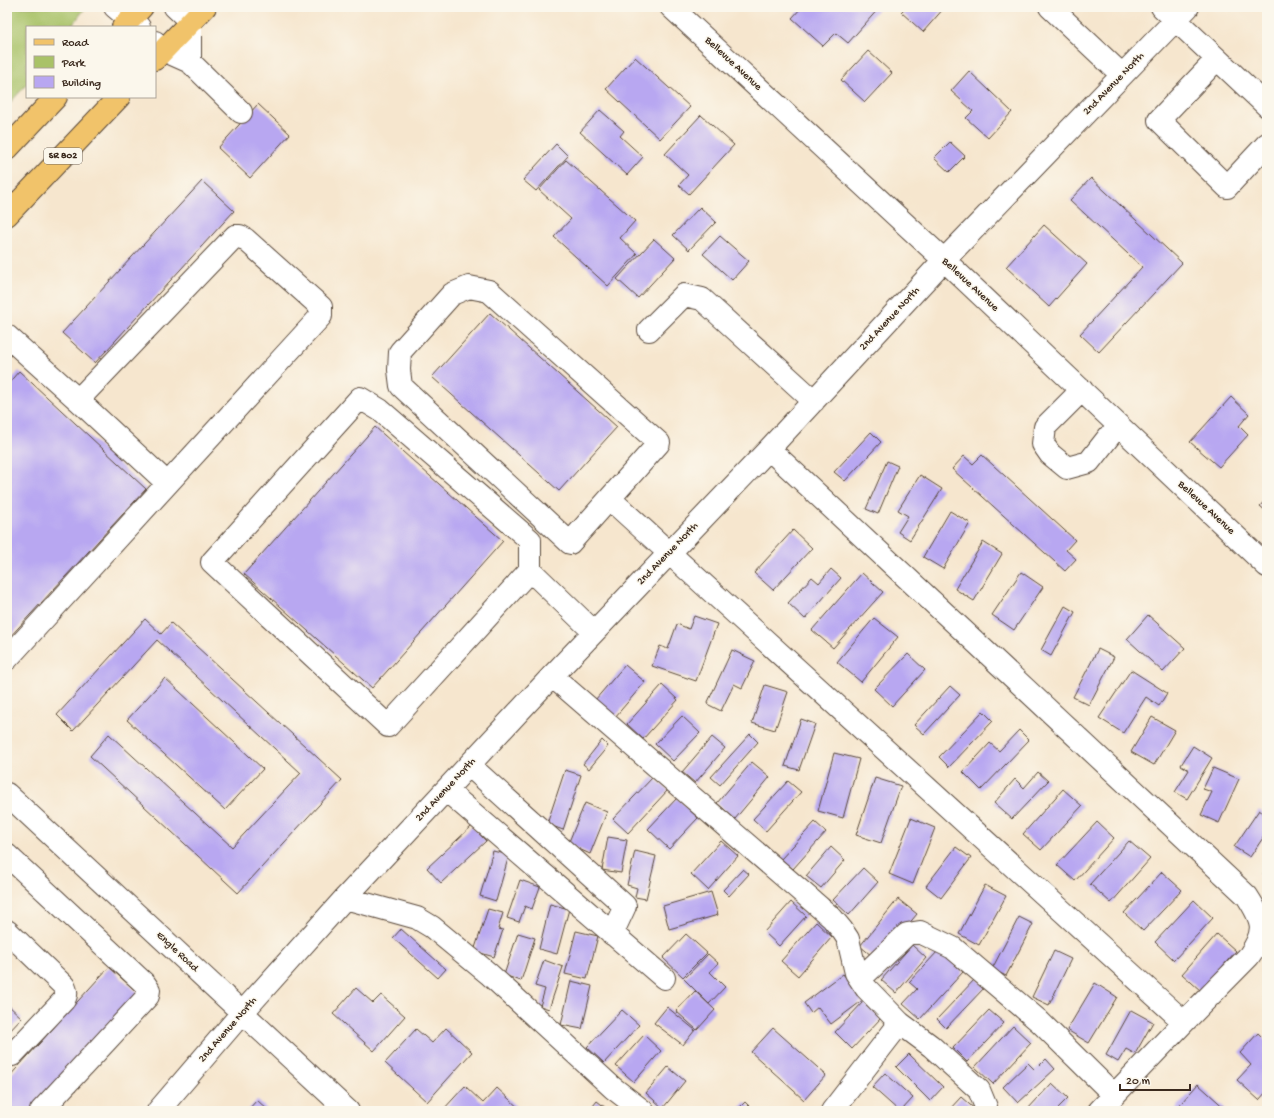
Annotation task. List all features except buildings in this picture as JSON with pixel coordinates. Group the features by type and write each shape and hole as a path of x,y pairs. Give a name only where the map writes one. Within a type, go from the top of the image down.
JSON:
{"main road":[{"path":"158,50 190,12"},
{"path":"7,149 55,98"},
{"name":"SR 802","path":"7,215 118,98"}],"street":[{"name":"Bellevue Avenue","path":"671,7 944,260 1267,566"},
{"path":"1050,7 1122,75"},
{"name":"2nd Avenue North","path":"158,1111 242,1013 345,898 552,676 769,449 944,260 1122,75 1175,11"},
{"path":"1175,11 1217,59 1267,106"},
{"path":"190,12 190,62"},
{"path":"158,50 190,62 241,112"},
{"path":"1217,59 1159,120 1227,187 1267,144"},
{"path":"7,658 321,316 321,307 245,239 240,236 235,236 78,400"},
{"path":"469,287 489,292 659,443 610,499 570,543 401,386 399,370 400,352 452,294 469,287"},
{"path":"650,330 684,296 702,299 814,401"},
{"path":"7,336 167,483"},
{"path":"1082,390 1045,427 1043,444 1050,454 1067,468 1089,462 1118,425"},
{"path":"530,570 388,726 212,562 360,398 380,410 530,540 530,570 594,632"},
{"path":"769,449 1247,896 1258,914 1261,924 1260,935 1256,946 1249,956 1098,1111"},
{"path":"610,499 670,552 1184,1022"},
{"path":"552,676 832,918 848,939 856,973 866,988 900,1023 931,1046 979,1090 986,1111"},
{"path":"469,765 626,906 612,934"},
{"path":"446,790 664,978"},
{"name":"Engle Road","path":"7,794 348,1111"},
{"path":"7,855 145,984 149,990 148,996 41,1111"},
{"path":"345,898 417,918 432,927 488,974 613,1088 643,1111"},
{"path":"7,932 67,990 67,995 64,1000 9,1056"},
{"path":"860,979 907,934 920,932 953,948 1039,1021 1114,1095"},
{"path":"832,1111 900,1023"}],"green space":[{"path":"7,7 86,7 72,26 26,26 26,85 7,106"}]}
